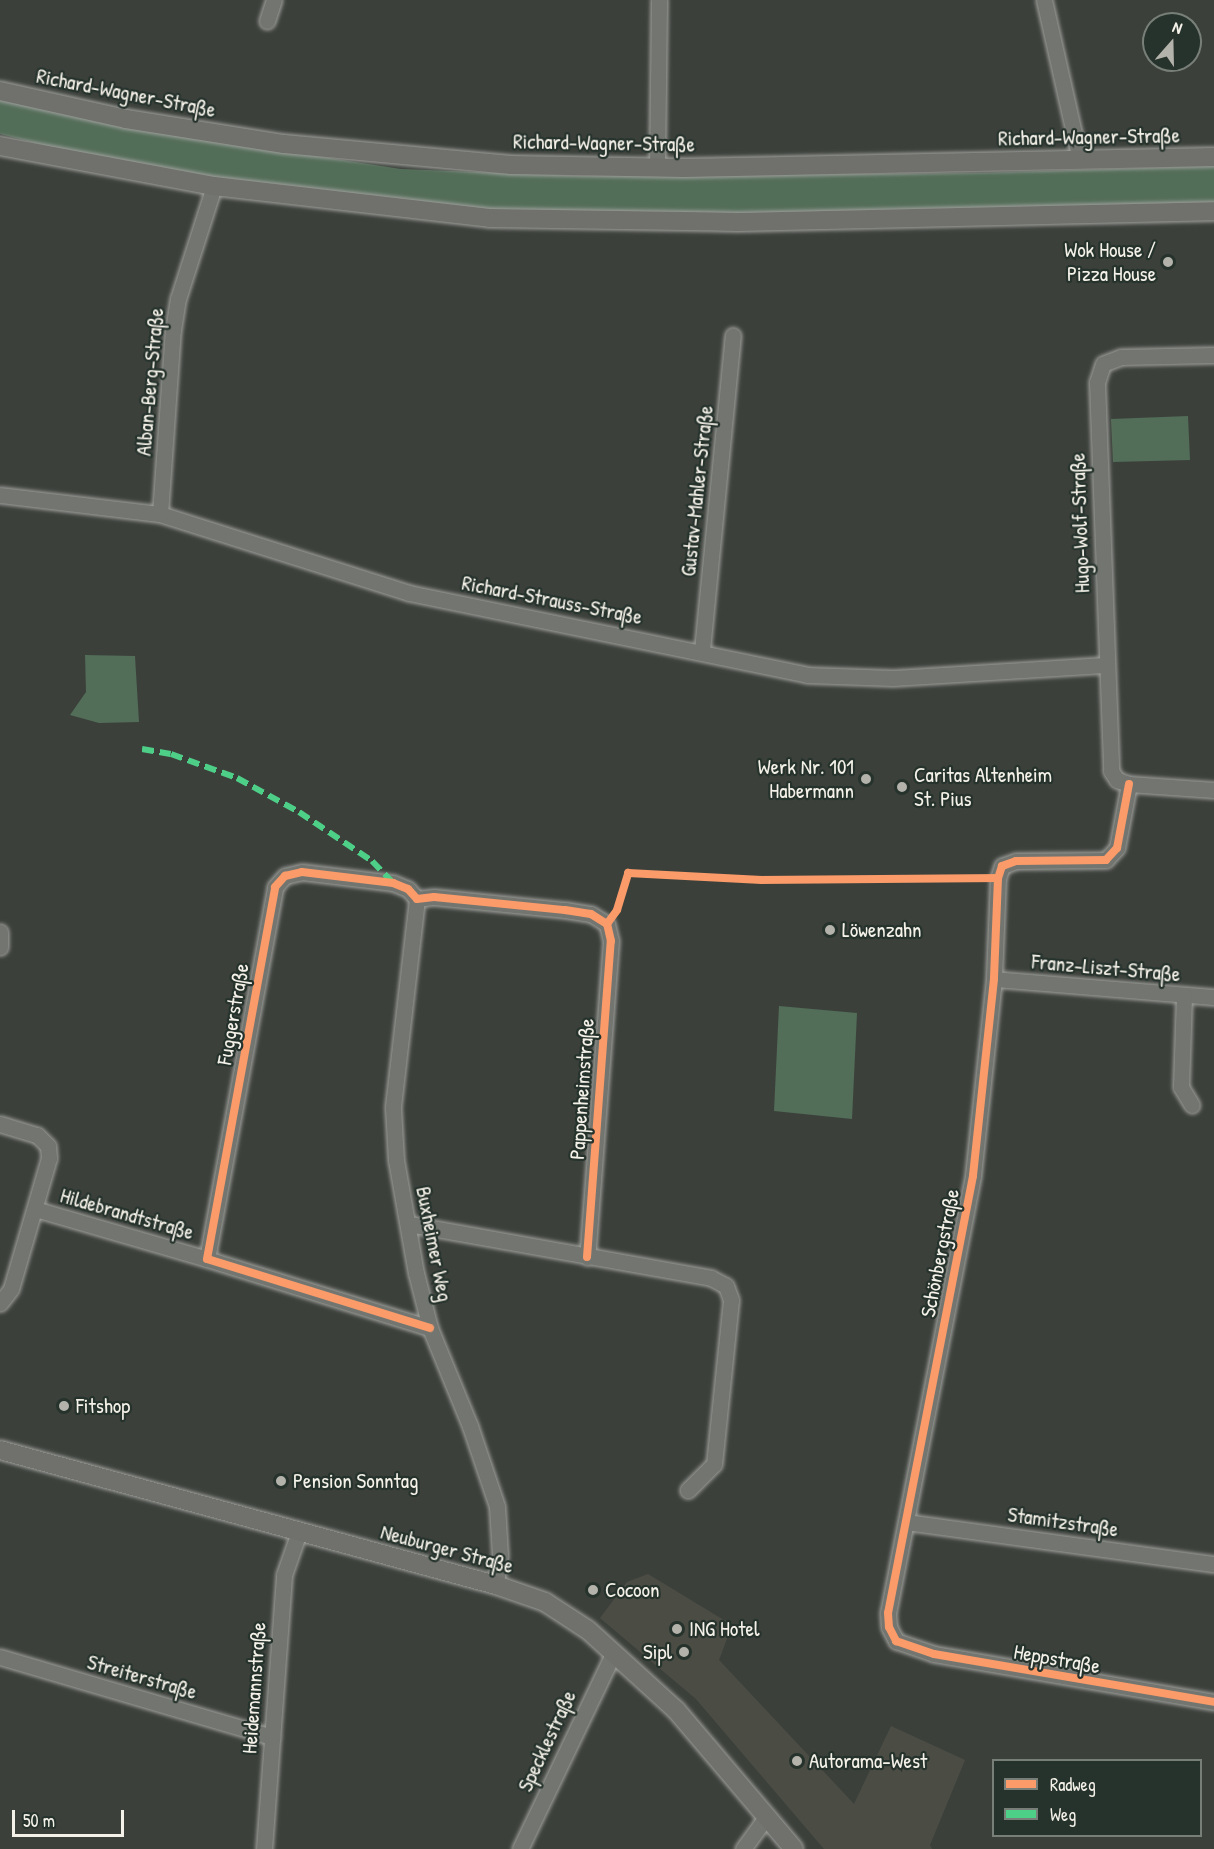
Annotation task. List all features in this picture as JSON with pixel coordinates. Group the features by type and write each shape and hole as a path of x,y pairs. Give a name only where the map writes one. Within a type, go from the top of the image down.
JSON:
{"main road":[{"name":"Richard-Wagner-Straße","path":"0,91 126,119 295,145 501,164 657,167 1214,157"},
{"path":"0,146 214,186 396,210 578,222 778,221 1214,211"},
{"name":"Neuburger Straße","path":"0,1450 496,1585 563,1612 614,1652 676,1710 793,1848"}],"street":[{"path":"267,21 274,0"},
{"path":"657,167 659,0"},
{"path":"1044,0 1080,160"},
{"name":"Alban-Berg-Straße","path":"160,514 173,330 178,299 214,186"},
{"name":"Gustav-Mahler-Straße","path":"702,650 733,336"},
{"name":"Hugo-Wolf-Straße","path":"1129,784 1117,780 1111,771 1105,665 1096,382 1103,364 1121,357 1214,355"},
{"name":"Richard-Strauss-Straße","path":"0,495 160,514 409,593 702,650 807,675 847,679 1105,665"},
{"path":"1129,784 1214,790"},
{"name":"Schönbergstraße","path":"897,1641 889,1627 888,1613 973,1176 994,979 998,878 1002,866 1016,861 1106,860 1117,848 1129,784"},
{"name":"Fuggerstraße","path":"207,1259 275,887 285,876 303,872 393,883 408,889 417,899"},
{"name":"Pappenheimstraße","path":"417,899 434,897 565,910 591,914 607,924 611,941 587,1257"},
{"name":"Buxheimer Weg","path":"417,899 393,1108 396,1160 416,1273 430,1328 470,1426 497,1506 500,1555 496,1585"},
{"path":"0,932 0,947"},
{"name":"Franz-Liszt-Straße","path":"994,979 1214,997"},
{"path":"1184,996 1181,1087 1192,1105"},
{"name":"Hildebrandtstraße","path":"0,1124 37,1135 48,1146 49,1158 11,1289 0,1303"},
{"name":"Hildebrandtstraße","path":"35,1209 207,1259"},
{"path":"409,1224 711,1278 726,1286 731,1300 714,1464 688,1490"},
{"path":"207,1259 430,1328"},
{"name":"Stamitzstraße","path":"906,1522 1214,1564"},
{"name":"Heidemannstraße","path":"264,1849 284,1575 298,1532"},
{"name":"Heppstraße","path":"897,1641 934,1654 1214,1702"},
{"name":"Specklestraße","path":"520,1849 614,1652"},
{"name":"Streiterstraße","path":"0,1657 272,1737"},
{"path":"742,1849 767,1816"}],"shaded area":[{"path":"648,1574 732,1625 719,1660 854,1804 891,1726 965,1760 930,1845 932,1849 824,1849 696,1699 600,1618 627,1582"}],"green space":[{"path":"0,97 193,137 401,169 581,176 978,173 1214,166 1214,205 623,217 459,211 267,188 67,151 0,134"},
{"path":"1188,416 1190,460 1113,462 1111,419"},
{"path":"85,655 135,656 139,722 99,723 70,715 86,692"},
{"path":"779,1006 857,1013 852,1119 774,1111"}],"marked path":[{"path":"142,749 171,754 237,778 299,812 372,861 392,882"}],"cycle path":[{"path":"1129,784 1117,848 1106,860 1016,861 1002,866 998,878 994,979 973,1176 888,1613 889,1627 896,1641 934,1654 1214,1702"},
{"path":"430,1328 207,1259 275,887 285,876 302,872 393,883 408,889 417,899 434,897 565,910 591,914 607,924"},
{"path":"607,924 617,910 628,873 762,880 998,878"},
{"path":"587,1257 611,941 607,924"}],"place":[{"name":"Wok House / Pizza House","path":"1168,262"},
{"name":"Werk Nr. 101 Habermann","path":"866,779"},
{"name":"Caritas Altenheim St. Pius","path":"902,787"},
{"name":"Löwenzahn","path":"830,930"},
{"name":"Fitshop","path":"64,1406"},
{"name":"Pension Sonntag","path":"281,1481"},
{"name":"Cocoon","path":"593,1590"},
{"name":"ING Hotel","path":"677,1629"},
{"name":"Sipl","path":"684,1652"},
{"name":"Autorama-West","path":"797,1761"}]}
